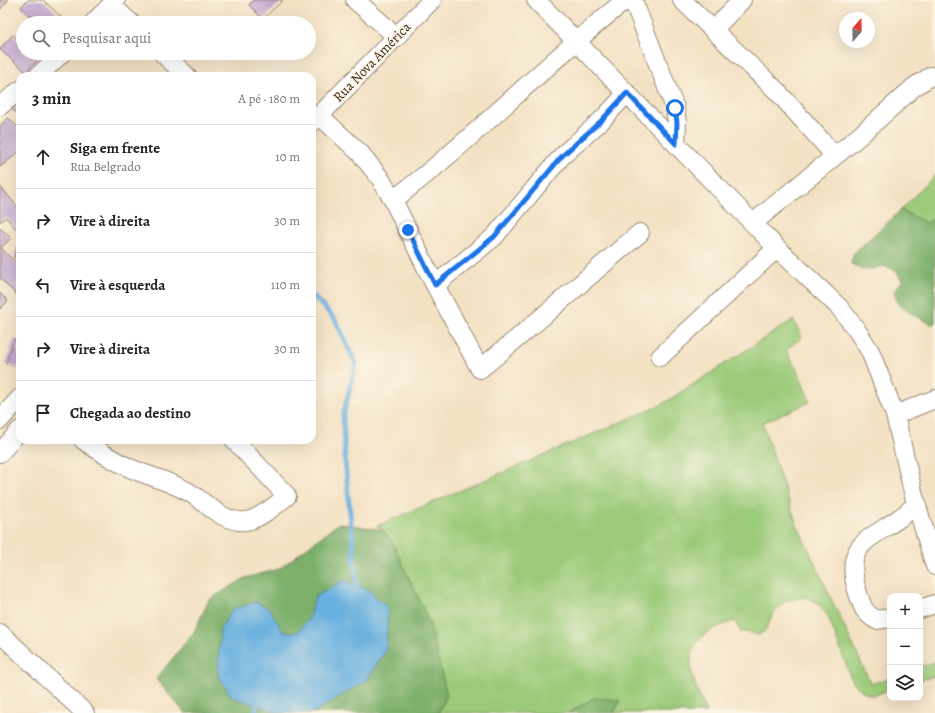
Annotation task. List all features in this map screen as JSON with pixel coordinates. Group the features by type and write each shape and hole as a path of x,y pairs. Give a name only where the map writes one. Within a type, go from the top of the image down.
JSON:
{"street":[{"path":"355,0 397,37"},
{"name":"Rua Nova América","path":"316,120 432,0"},
{"path":"536,0 777,248 838,307 856,329 870,351 895,415 916,500 935,566"},
{"path":"393,200 435,168 576,41 626,0"},
{"path":"633,0 675,108 677,123 676,144"},
{"path":"682,0 776,90 835,156"},
{"path":"714,29 742,0"},
{"path":"100,16 114,2 125,16"},
{"path":"44,72 55,60"},
{"path":"170,60 183,72"},
{"path":"753,223 835,156 914,87 931,76"},
{"path":"0,106 16,93"},
{"path":"435,285 494,237 562,156 602,120 627,93"},
{"path":"316,120 361,154 380,178 393,200 435,285 480,369 537,323 580,283 640,233"},
{"path":"660,356 777,248"},
{"path":"895,415 935,398"},
{"path":"0,420 16,402"},
{"path":"0,453 16,435"},
{"path":"89,444 130,468 180,487 215,512 231,518 246,521 265,512 287,496 238,444"},
{"path":"887,618 876,620 863,610 853,574 854,559 858,550 865,541 899,519 916,500"},
{"path":"923,608 935,604"},
{"path":"0,633 85,713"}],"green space":[{"path":"935,175 935,219 926,223 901,210"},
{"path":"901,210 926,223 935,219 935,323 931,324 912,314 898,304 894,291 902,281 896,270 883,266 866,270 851,264 854,253"},
{"path":"793,320 802,337 786,350 799,374 810,402 762,423 797,525 871,684 887,679 887,690 873,696 865,693 853,683 828,616 817,602 804,597 787,600 772,615 766,630 759,635 741,632 735,621 716,627 703,636 695,645 691,656 691,669 694,683 707,713 614,713 620,701 594,698 568,713 438,713 447,695 383,530 377,526 661,405"},
{"path":"339,523 383,530 393,543 429,621 447,695 438,713 185,713 156,679 194,632 209,600 245,578 279,569"},
{"path":"935,662 935,676 923,679 923,666"},
{"path":"594,698 620,700 614,713 568,713"}],"water":[{"path":"344,580 369,590 388,608 386,650 367,680 313,713 279,713 232,697 218,675 220,629 233,609 256,602 270,609 283,632 298,632 309,618 315,597"}],"building":[{"path":"0,0 8,0 0,10"},
{"path":"28,0 43,0 60,16 31,16 21,7"},
{"path":"254,0 283,0 266,16 260,16 249,5"},
{"path":"13,35 16,38 16,60 37,60 26,72 0,49"},
{"path":"16,102 16,112 12,110"},
{"path":"8,118 16,125 16,154 0,167 0,126"},
{"path":"0,186 16,205 16,229 6,217 0,222"},
{"path":"0,228 11,238 1,248 16,263 16,294 0,278"},
{"path":"0,293 8,301 0,309"},
{"path":"14,339 16,339 16,367 6,364"}],"waterway":[{"path":"316,299 335,319 356,364 343,416 345,461 357,586"},
{"path":"255,713 257,705"}],"route":[{"path":"408,230 435,285 494,237 562,156 602,120 627,93 676,144 677,123 675,108"}]}
